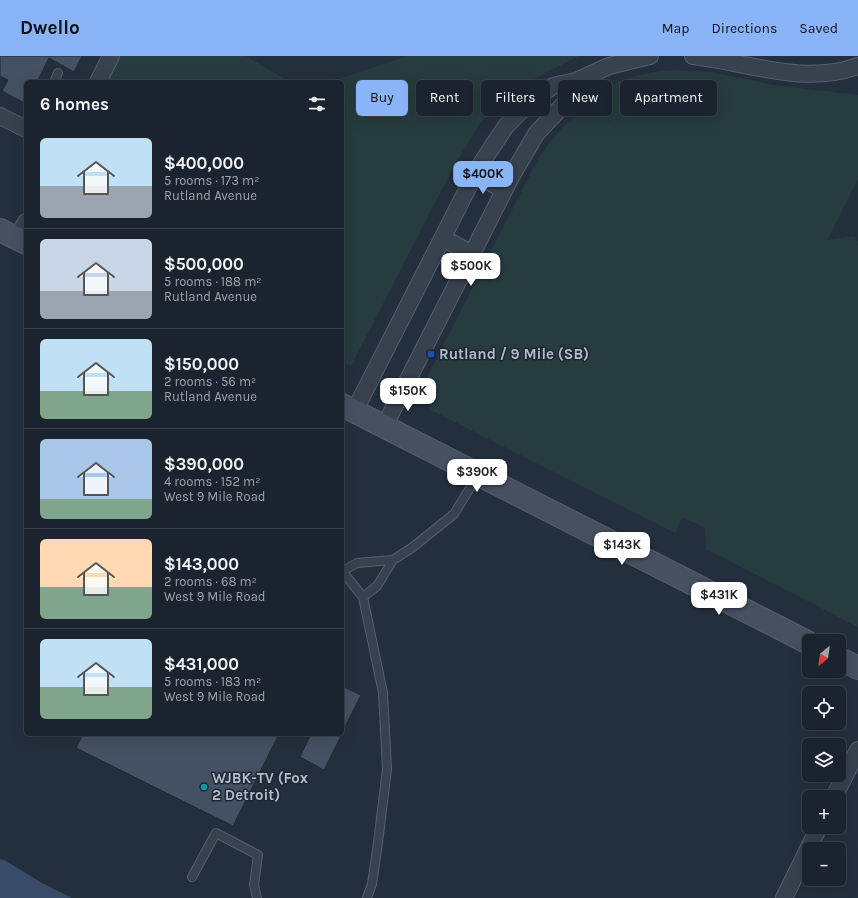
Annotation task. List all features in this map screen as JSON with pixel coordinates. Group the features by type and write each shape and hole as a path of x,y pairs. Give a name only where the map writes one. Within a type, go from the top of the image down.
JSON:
{"main road":[{"path":"348,408 802,639"},
{"path":"846,662 858,668"}],"street":[{"path":"99,80 111,56"},
{"path":"578,80 623,59 650,56"},
{"path":"693,56 805,74 838,71 858,66"},
{"path":"348,408 443,238 475,174 486,156 506,126 529,103 553,86 558,85"},
{"path":"384,427 504,190 536,134 558,110"},
{"path":"0,116 24,128"},
{"path":"475,174 504,190"},
{"path":"443,238 472,254"},
{"path":"838,790 858,750"},
{"path":"784,898 816,834"}],"lane":[{"path":"55,80 58,73"},
{"path":"363,597 377,586 393,560 413,547 454,514 478,474"},
{"path":"344,570 357,562 393,560"},
{"path":"344,573 363,597 383,693 387,769 372,884 368,898"},
{"path":"192,877 216,833 258,855 254,885 257,898"}],"green space":[{"path":"120,56 246,56 287,80 108,80"},
{"path":"407,56 579,56 532,80 481,80 481,116 488,116 480,123 453,168 351,366 344,363 344,80 336,80"},
{"path":"673,70 710,72 774,85 858,95 858,179 827,240 854,236 858,241 858,627 706,549 705,528 682,517 675,533 433,411 424,400 423,385 538,159 554,136 569,121 576,116 612,116 612,85 620,81 620,116 717,116 717,80 623,80 638,75"}],"water":[{"path":"0,859 6,861 42,883 72,898 0,898"}],"building":[{"path":"0,56 82,56 74,72 49,58 38,80 24,80 24,103 2,91 8,80 0,76"},
{"path":"344,687 361,695 344,729"},
{"name":"WJBK-TV (Fox 2 Detroit)","path":"82,736 278,736 233,826 76,748"},
{"path":"310,736 341,736 324,770 300,757"}],"place":[{"name":"Rutland / 9 Mile (SB)","path":"431,354"},
{"name":"WJBK-TV (Fox 2 Detroit)","path":"204,787"}]}
